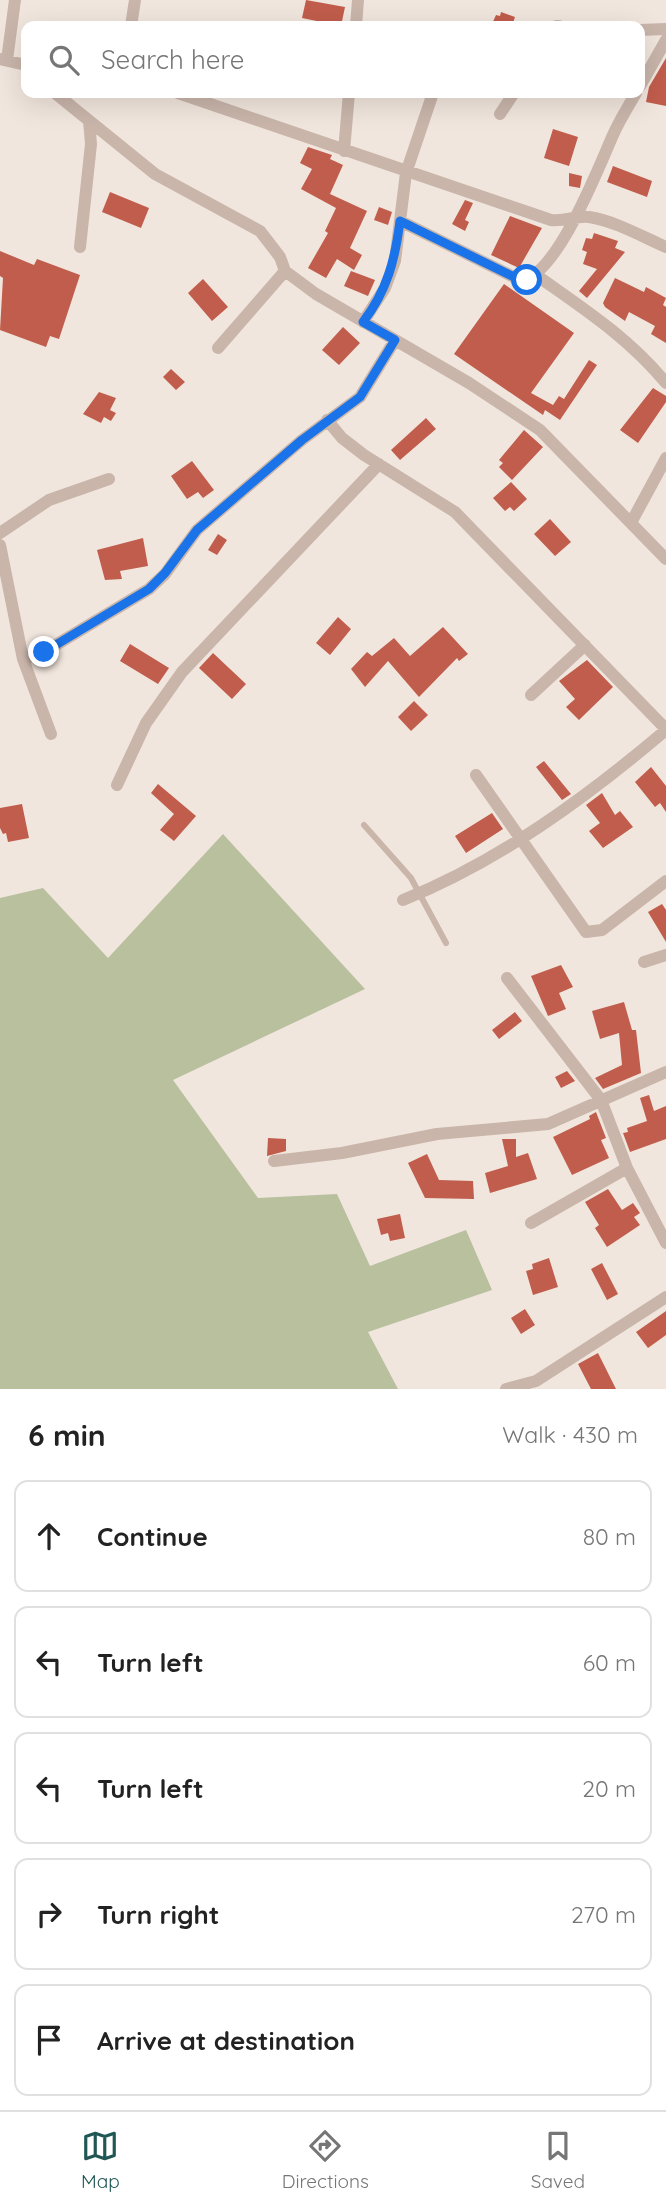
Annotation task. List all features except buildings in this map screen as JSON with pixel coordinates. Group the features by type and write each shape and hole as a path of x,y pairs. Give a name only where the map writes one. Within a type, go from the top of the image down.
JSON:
{"street":[{"path":"15,0 4,59 21,64"},
{"path":"132,21 135,0"},
{"path":"356,21 358,0"},
{"path":"645,30 666,29"},
{"path":"645,77 666,40"},
{"path":"61,98 106,131 155,174 260,231 280,257 285,271 363,322 469,383 540,430 666,559"},
{"path":"192,98 406,173 551,220 585,216 610,222 666,247"},
{"path":"344,151 349,98"},
{"path":"363,322 385,288 395,261 406,173 431,98"},
{"path":"500,114 511,98"},
{"path":"400,221 520,280 536,275 577,218 614,132 633,98"},
{"path":"80,247 91,144 89,121"},
{"path":"218,348 285,271"},
{"path":"536,275 613,328 644,356 666,383"},
{"path":"23,659 44,652 149,589 165,573 197,530 327,420 360,397 395,340"},
{"path":"327,420 342,438 455,512 666,729 620,768 521,838 403,900"},
{"path":"632,522 666,458"},
{"path":"117,785 146,723 182,672 379,464"},
{"path":"0,533 49,500 109,478"},
{"path":"0,545 23,659 51,734"},
{"path":"531,695 585,645"},
{"path":"476,775 586,932 602,930 666,881"},
{"path":"644,962 666,955"},
{"path":"507,978 601,1100 627,1168 666,1243"},
{"path":"274,1161 342,1153 437,1134 548,1124 666,1072"},
{"path":"531,1223 627,1168"},
{"path":"506,1389 536,1381 666,1297"}],"lane":[{"path":"364,825 391,853 419,893 446,943"}],"green space":[{"path":"223,834 365,989 173,1080 258,1198 337,1194 370,1266 466,1230 492,1290 368,1332 398,1389 0,1389 0,898 43,888 108,958"}],"route":[{"path":"44,652 149,589 165,573 197,530 302,440 360,397 368,388 395,340 363,322 385,288 395,261 400,221 520,280 527,280"}]}
